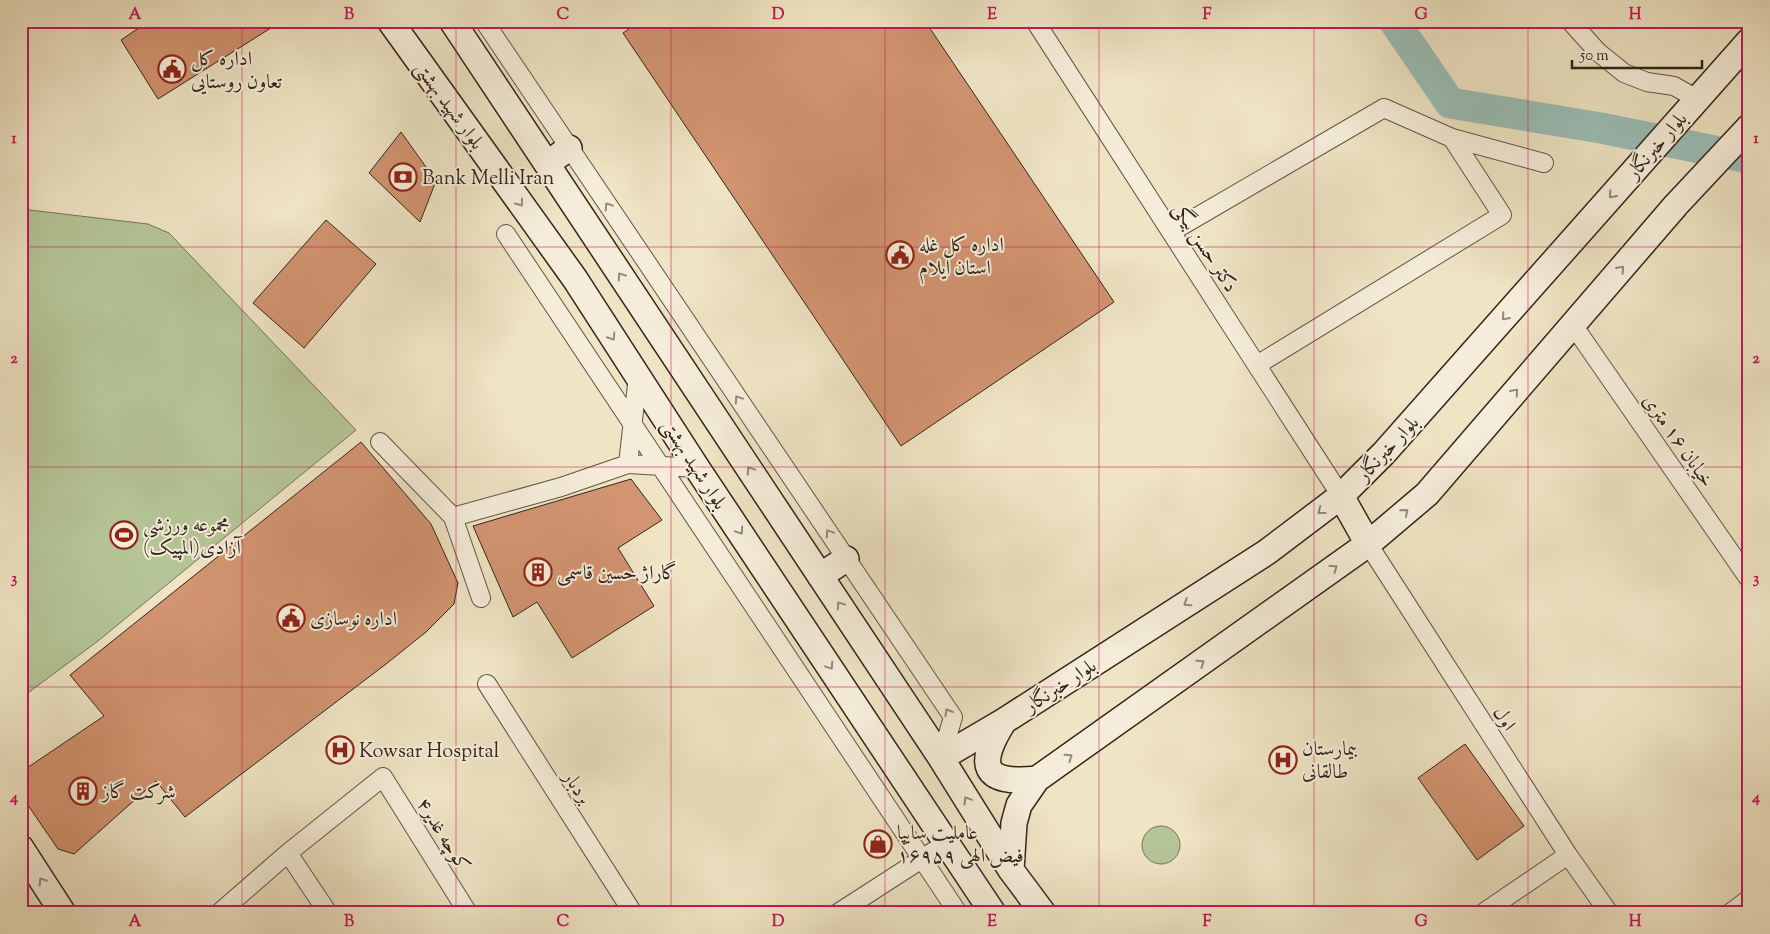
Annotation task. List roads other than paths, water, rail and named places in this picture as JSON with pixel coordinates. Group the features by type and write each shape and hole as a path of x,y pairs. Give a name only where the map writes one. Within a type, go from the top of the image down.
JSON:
{"main road":[{"name":"بلوار شهید بهشتی","path":"390,21 575,279 697,468 948,842 993,913"},
{"name":"بلوار شهید بهشتی","path":"452,21 942,758 1011,870 1043,913"},
{"name":"بلوار خبرنگار","path":"942,758 1004,721 1267,552 1341,496 1384,453 1749,41"},
{"path":"1011,870 1019,805 1037,779 1368,544 1426,494 1676,205 1749,127"},
{"path":"547,164 569,148"},
{"path":"1341,496 1368,544"},
{"path":"820,576 846,558"},
{"path":"1004,721 991,742 986,756 990,769 1000,779 1014,782 1037,779"},
{"path":"21,848 63,913"}],"street":[{"path":"484,21 952,717 942,758"},
{"name":"دکتر حسن بیگی","path":"1035,21 1341,496"},
{"path":"1570,21 1598,52 1624,73 1647,82 1674,86 1697,99"},
{"path":"1171,232 1384,108 1452,138 1544,163"},
{"path":"1257,365 1502,215 1452,138"},
{"path":"506,234 958,913"},
{"name":"خیابان ۱۶ متری","path":"1573,325 1749,579"},
{"path":"628,464 638,376"},
{"path":"380,442 453,517 481,598"},
{"path":"453,517 561,487 628,464 697,468"},
{"name":"اول","path":"1368,544 1568,855 1609,913"},
{"name":"بردبار","path":"487,684 633,913"},
{"name":"کوچه غدیر۴","path":"288,853 383,777 468,913"},
{"path":"838,913 948,842"},
{"path":"219,913 288,853 328,913"},
{"path":"1483,913 1568,855"},
{"path":"1730,913 1749,899"}],"waterway":[{"path":"1394,21 1450,103 1601,128 1749,158"}],"place":[{"name":"اداره کل تعاون روستایی","path":"172,69"},
{"name":"Bank Melli Iran","path":"403,177"},
{"name":"اداره کل غله استان ایلام","path":"900,255"},
{"name":"مجموعه ورزشی آزادی(المپیک)","path":"124,535"},
{"name":"گاراژ حسین قاسمی","path":"538,572"},
{"name":"اداره نوسازی","path":"291,618"},
{"name":"Kowsar Hospital","path":"340,750"},
{"name":"بیمارستان طالقانی","path":"1283,760"},
{"name":"شرکت گاز","path":"83,791"},
{"name":"عاملیت سایپا ۱۶۹۵۹ فیض الهی","path":"878,844"}]}
